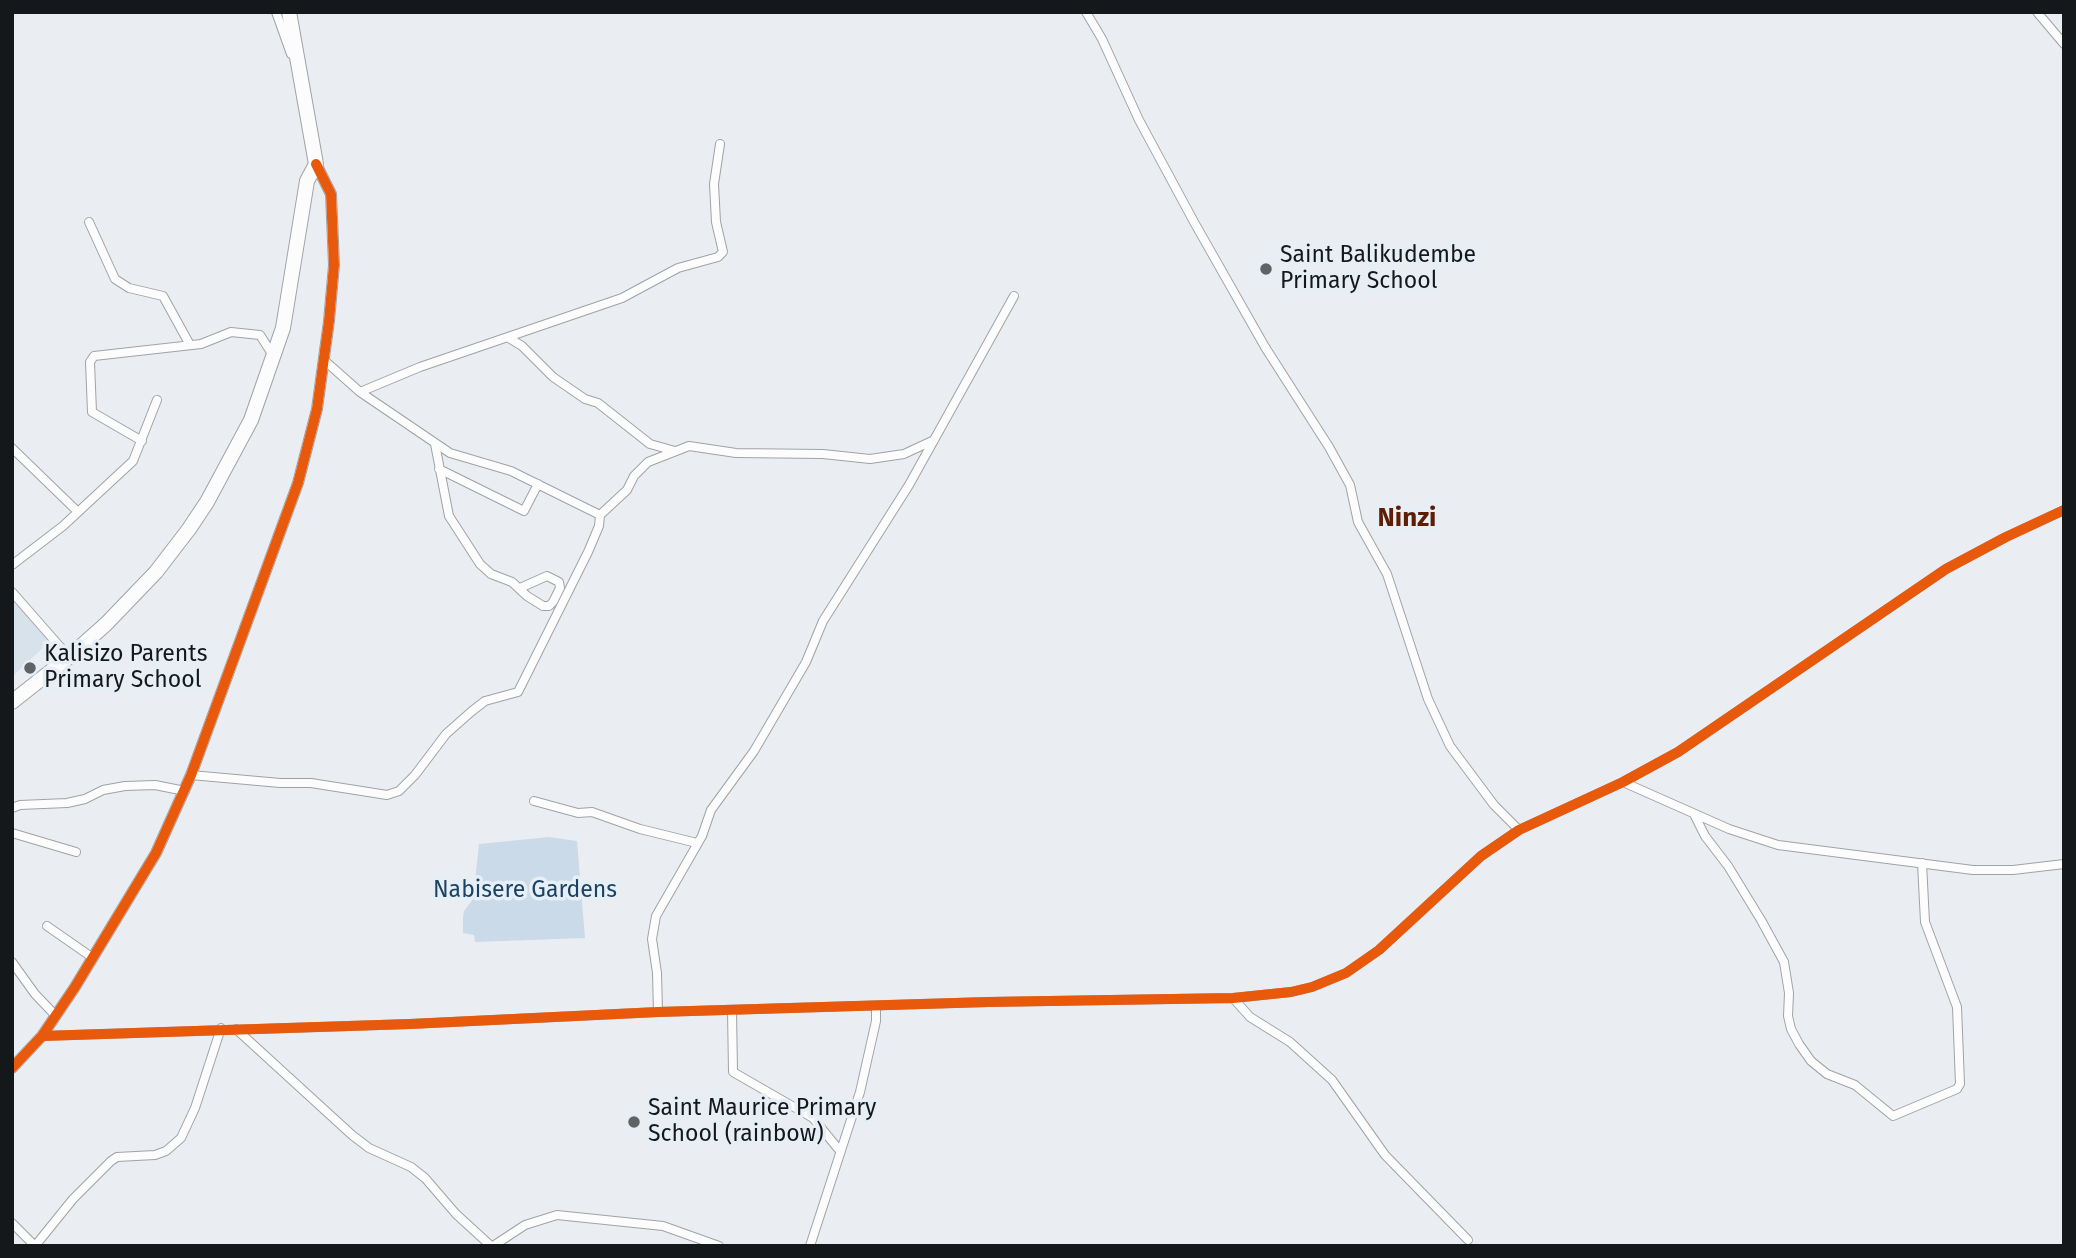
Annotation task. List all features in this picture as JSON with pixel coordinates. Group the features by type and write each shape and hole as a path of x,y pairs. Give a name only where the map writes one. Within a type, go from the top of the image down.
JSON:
{"highway":[{"path":"12,702 69,657 133,596 189,529 207,502 251,420 274,358 285,317 307,181 316,164 289,12"}],"street":[{"path":"276,12 301,84"},
{"path":"1086,12 1102,39 1139,120 1194,222 1265,347 1323,436 1350,485 1358,522 1387,574 1428,699 1450,746 1494,805 1519,830"},
{"path":"2037,12 2064,44"},
{"path":"360,392 420,367 622,298 678,268 721,255 723,252 714,205 720,144"},
{"path":"12,1068 42,1036 56,1016 156,853 191,775 298,483 317,409 334,265 331,194 316,164"},
{"path":"89,222 116,279 129,288 163,296 190,345"},
{"path":"658,1012 653,928 660,909 697,844 711,810 754,751 806,662 823,621 909,485 1014,296"},
{"path":"142,441 92,412 91,358 201,344 231,332 253,333 263,338 274,358"},
{"path":"509,338 522,346 553,377 584,398 598,402 650,444 675,451"},
{"path":"324,360 360,392 456,456 511,471 600,515"},
{"path":"12,565 63,526 133,461 157,400"},
{"path":"191,775 311,783 387,795 399,790 415,775 446,734 472,711 485,701 518,692 588,552 599,526 600,515 627,490 634,476 648,462 689,446 736,453 823,454 870,459 904,454 934,440"},
{"path":"435,444 449,516 485,570 512,582 543,606 549,606 553,602 560,588 559,582 547,576 520,588"},
{"path":"12,448 77,511"},
{"path":"439,469 524,511 537,484"},
{"path":"42,1036 221,1028 410,1024 658,1012 1233,998 1291,992 1346,973 1378,950 1481,856 1519,830 1623,782 1678,752 1946,569 2064,510"},
{"path":"12,592 69,657"},
{"path":"1623,782 1752,838 1778,845 1992,871 2064,864"},
{"path":"12,808 25,804 67,803 85,799 103,790 125,786 155,785 185,790"},
{"path":"534,801 578,813 592,812 639,829 697,844"},
{"path":"1694,814 1705,836 1728,866 1761,920 1784,962 1789,993 1787,1016 1799,1044 1811,1061 1827,1074 1855,1086 1893,1116 1957,1089 1960,1084 1957,1007 1925,922 1922,863"},
{"path":"12,833 76,852"},
{"path":"47,926 93,958"},
{"path":"12,962 35,994 56,1016"},
{"path":"1233,998 1250,1017 1290,1042 1332,1080 1385,1155 1468,1240"},
{"path":"810,1246 860,1092 876,1021 876,1006"},
{"path":"732,1011 733,1072 813,1118 840,1151"},
{"path":"12,1223 35,1246 73,1199 111,1161 117,1157 155,1155 166,1151 181,1138 195,1108 221,1028"},
{"path":"236,1029 352,1135 369,1147 411,1167 425,1178 456,1214 492,1246 525,1225 557,1215 663,1226 719,1246"}],"shaded area":[{"name":"Kalisizo Parents Primary School","path":"12,599 50,641 12,677"}],"green space":[{"name":"Nabisere Gardens","path":"549,837 577,841 585,938 475,942 474,935 463,933 464,911 473,899 479,844"}],"cycle path":[{"path":"12,1068 42,1036 75,987 156,853 191,775 298,483 317,409 334,265 331,194 316,164"},
{"path":"42,1036 410,1024 658,1012 1233,998 1312,987 1346,973 1379,950 1481,856 1519,830 1623,782 1678,752 1946,569 2064,510"}],"place":[{"name":"Saint Balikudembe Primary School","path":"1266,269"},
{"name":"Kalisizo Parents Primary School","path":"30,668"},
{"name":"Saint Maurice Primary School (rainbow)","path":"634,1122"}],"district":[{"name":"Ninzi","path":"1407,519"}]}
